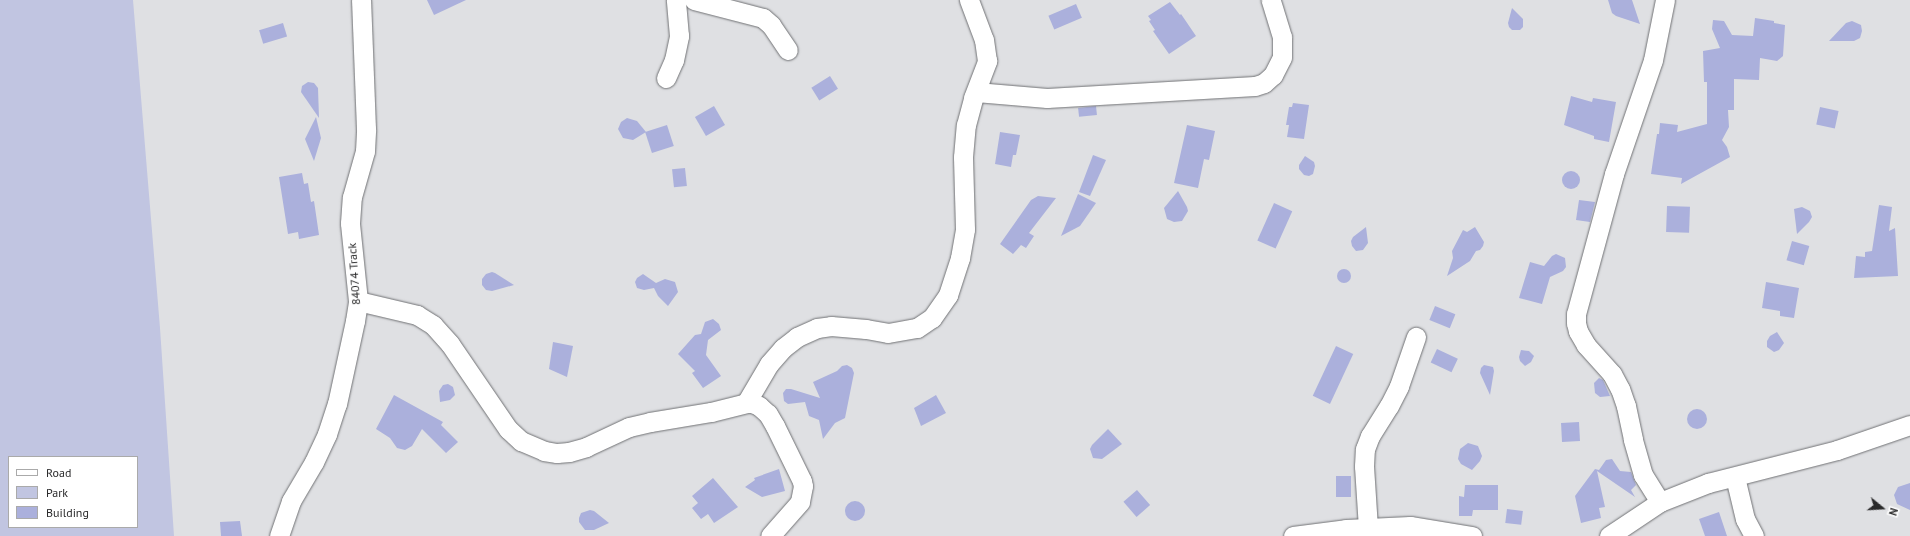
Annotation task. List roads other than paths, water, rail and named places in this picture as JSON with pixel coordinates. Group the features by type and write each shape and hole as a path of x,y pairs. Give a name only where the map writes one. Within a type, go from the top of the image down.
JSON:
{"street":[{"name":"84074 Track","path":"279,536 292,501 314,462 327,434 349,352 358,301 350,223 352,197 365,151 366,129 361,0"},
{"path":"666,78 674,60 679,36 676,0"},
{"path":"694,0 763,18 771,25 788,50"},
{"path":"746,403 769,364 782,348 797,337 817,328 832,326 866,329 888,333 901,332 925,324 941,306 948,295 953,282 965,229 964,157 966,125 985,67 986,50 969,0"},
{"path":"976,92 1047,98 1255,86 1264,83 1273,75 1282,57 1282,37 1271,0"},
{"path":"1660,502 1643,475 1626,406 1620,390 1612,374 1586,345 1578,331 1576,314 1614,174 1653,60 1665,0"},
{"path":"358,301 417,316 433,325 450,344 508,428 521,441 544,451 557,453 569,452 586,447 629,427 711,412 746,403 752,403 759,406 768,414 802,481 803,492 800,502 770,536"},
{"path":"1368,528 1364,466 1365,449 1370,436 1389,406 1399,386 1416,337"},
{"path":"1610,536 1660,502 1708,483 1837,450 1910,425"},
{"path":"1735,476 1744,519 1754,536"},
{"path":"1293,536 1368,528 1410,526 1472,536"}]}
